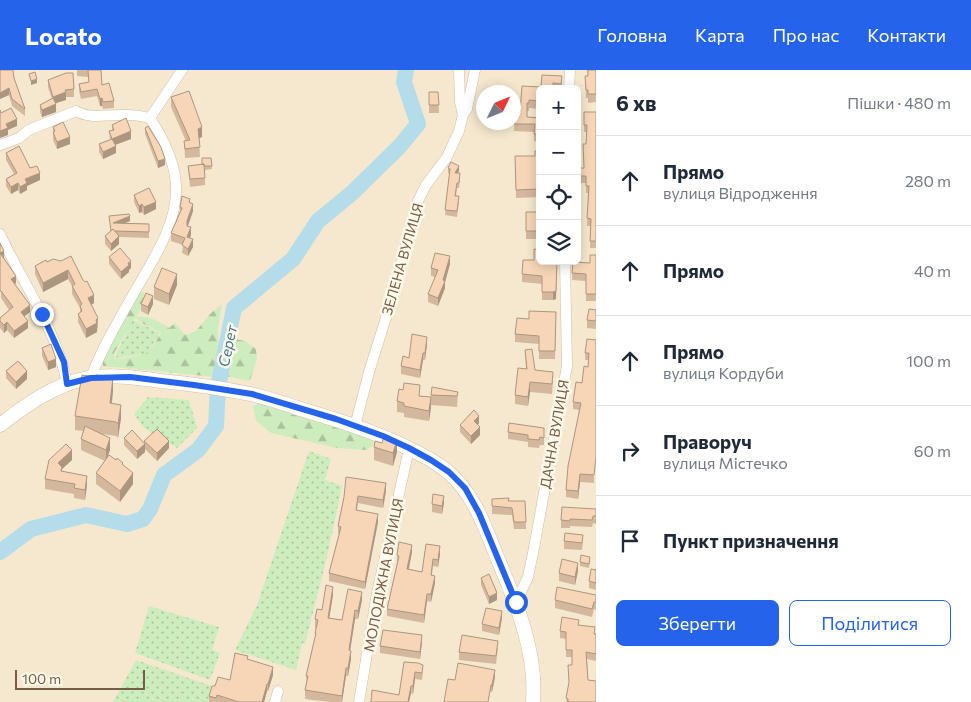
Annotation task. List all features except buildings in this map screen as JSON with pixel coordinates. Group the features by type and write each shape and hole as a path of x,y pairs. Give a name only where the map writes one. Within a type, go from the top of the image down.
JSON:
{"street":[{"path":"150,118 182,70"},
{"name":"ЗЕЛЕНА ВУЛИЦЯ","path":"355,426 369,372 394,292 417,203 426,185 447,157 459,131 463,115 460,102 459,70"},
{"path":"463,115 467,109 475,70"},
{"path":"569,85 570,70"},
{"path":"0,145 19,138 29,130 76,111 82,115 94,117 128,115 150,118 162,136 171,158 176,186 176,202 168,229 157,255 98,358 91,378"},
{"path":"0,234 14,265 42,314 64,362 67,384"},
{"name":"ДАЧНА ВУЛИЦЯ","path":"516,602 528,577 567,366 565,265"},
{"path":"0,425 44,394 67,384 91,378 130,377 252,394 355,426 409,448 449,472 465,488 479,513 516,602 526,634 532,665 533,702"},
{"name":"МОЛОДІЖНА ВУЛИЦЯ","path":"359,702 377,592 409,448"},
{"path":"275,702 278,691"}],"shaded area":[{"path":"0,70 596,70 596,702 0,702"}],"green space":[{"path":"144,292 141,309 136,317 149,318 169,328 175,323 185,335 196,331 210,314 222,304 218,329 219,359 216,377 103,366 103,359 138,293","holes":["136,317 138,321 161,333 152,347 142,354 114,359 114,353"]},
{"path":"133,320 160,333 146,354 114,358"},
{"path":"235,339 245,341 256,349 257,359 250,381 225,376 226,359"},
{"path":"148,397 189,400 197,428 177,448 144,428 134,414"},
{"path":"262,401 374,439 372,446 367,450 337,448 271,433 256,421 253,406"},
{"path":"309,451 331,459 325,480 342,486 327,557 305,644 302,643 296,670 235,650 257,605"},
{"path":"149,606 219,627 212,650 220,653 210,680 135,653"},
{"path":"136,660 212,686 208,702 113,702"}],"waterway":[{"name":"Серет","path":"0,552 31,529 86,515 127,524 143,519 150,509 164,475 198,450 216,426 218,387 234,308 293,259 318,221 352,193 400,146 418,124 404,82 406,70"}],"route":[{"path":"42,314 64,362 67,384 91,378 130,377 252,394 336,419 383,436 431,460 449,472 465,488 479,513 516,602"}]}
